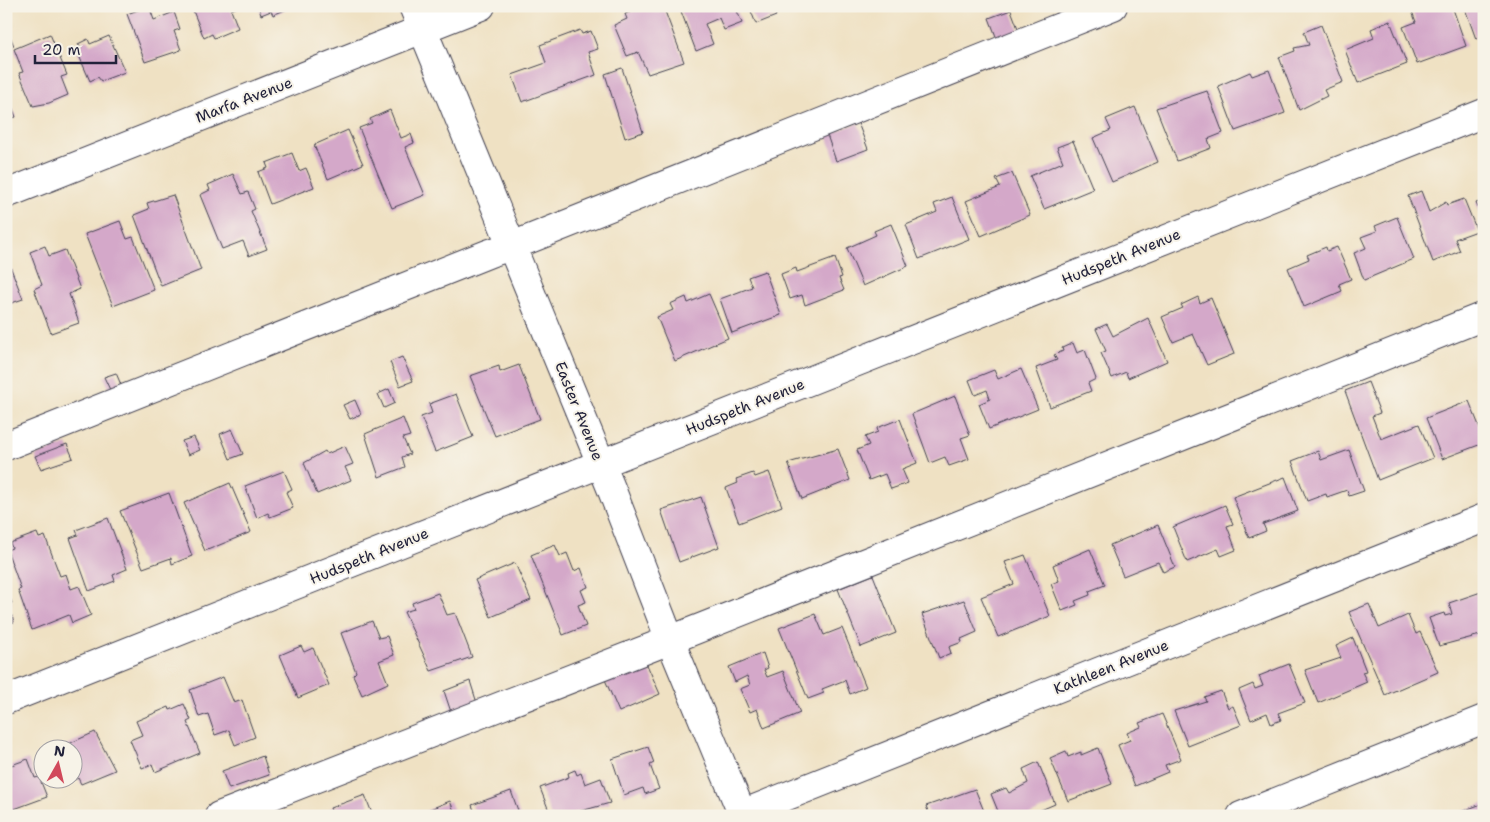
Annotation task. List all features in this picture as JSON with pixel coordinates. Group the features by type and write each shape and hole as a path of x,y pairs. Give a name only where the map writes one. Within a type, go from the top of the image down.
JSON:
{"street":[{"name":"Marfa Avenue","path":"6,194 417,18 481,6"},
{"path":"6,446 1113,6"},
{"name":"Easter Avenue","path":"417,18 601,463 741,815"},
{"name":"Hudspeth Avenue","path":"6,700 1484,112"},
{"path":"219,816 670,640 1484,316"},
{"name":"Kathleen Avenue","path":"741,815 1484,518"},
{"path":"1241,816 1484,719"}],"building":[{"path":"149,6 154,20 174,12 180,29 174,31 181,50 145,62 127,14"},
{"path":"191,6 240,6 231,10 238,28 214,38 212,34 204,38"},
{"path":"258,6 294,6 273,15 271,11 261,15"},
{"path":"648,6 649,9 654,6 663,6 684,62 648,74 638,52 627,56 614,25 627,19 625,14"},
{"path":"679,6 735,6 742,23 724,30 719,18 705,24 713,44 696,51"},
{"path":"749,6 772,6 776,16 756,24"},
{"path":"1410,6 1452,6 1466,46 1417,64 1403,27 1416,22"},
{"path":"1464,6 1484,6 1484,36 1476,39"},
{"path":"1011,10 1019,31 997,39 989,18"},
{"path":"1390,21 1407,64 1358,83 1345,50 1374,38 1371,29"},
{"path":"1321,25 1343,82 1324,90 1327,96 1299,110 1279,57 1295,51 1294,48 1309,45 1304,32"},
{"path":"6,26 14,46 6,49"},
{"path":"580,30 582,34 591,31 598,49 588,52 596,75 522,102 512,75 546,63 540,45"},
{"path":"50,34 67,75 61,77 68,95 49,103 33,106 19,73 23,72 14,49"},
{"path":"109,36 125,72 101,81 98,77 90,81 77,51 81,49 78,44 88,39 90,44"},
{"path":"622,68 643,132 625,138 605,74"},
{"path":"1269,70 1285,113 1235,131 1218,86 1250,72 1252,76"},
{"path":"6,91 16,117 6,120"},
{"path":"1207,91 1223,133 1208,139 1211,148 1177,161 1156,108"},
{"path":"1135,107 1158,162 1112,182 1093,138 1111,130 1106,119"},
{"path":"390,110 401,138 411,134 414,143 405,147 425,195 392,208 359,128 372,123 370,119"},
{"path":"858,123 868,149 836,161 827,135"},
{"path":"348,130 363,164 328,179 314,145"},
{"path":"1073,141 1093,189 1044,209 1030,176 1063,162 1057,147"},
{"path":"292,153 299,171 306,168 314,187 270,204 258,172 268,168 266,163"},
{"path":"1012,173 1030,215 981,236 966,201 1000,187 996,179"},
{"path":"233,174 242,194 248,192 255,209 251,211 267,249 249,256 243,241 222,249 200,195 210,190 208,185"},
{"path":"1421,191 1429,212 1446,202 1447,205 1464,199 1477,231 1455,239 1460,251 1433,262 1408,196"},
{"path":"173,195 201,270 161,286 134,215 149,209 147,203"},
{"path":"952,197 969,239 919,259 906,225 937,212 934,204"},
{"path":"1484,200 1484,221 1476,203"},
{"path":"1397,217 1414,259 1364,280 1354,253 1366,248 1361,237 1377,231 1375,226"},
{"path":"120,221 127,239 133,237 154,290 113,306 85,234"},
{"path":"891,224 908,266 863,286 847,248 876,235 874,231"},
{"path":"45,246 49,256 65,250 80,289 69,294 79,323 51,333 34,289 42,285 30,252"},
{"path":"1326,247 1327,251 1337,247 1351,279 1339,284 1342,291 1304,307 1288,268 1309,259 1307,255"},
{"path":"835,258 842,277 839,278 844,290 805,305 802,295 790,299 781,274 796,268 797,272"},
{"path":"10,266 23,299 6,305 6,268"},
{"path":"765,271 781,315 732,333 720,299 752,287 748,277"},
{"path":"709,294 728,338 675,361 657,317 673,310 670,304 686,297 688,303"},
{"path":"1198,297 1200,303 1211,298 1234,354 1207,365 1193,334 1173,342 1162,317 1183,308 1181,305"},
{"path":"1148,318 1167,361 1128,378 1126,372 1112,378 1101,353 1106,351 1096,329 1107,324 1113,336"},
{"path":"1073,343 1077,353 1085,350 1096,379 1088,383 1091,391 1050,407 1036,368 1057,360 1054,355 1063,351 1062,348"},
{"path":"402,357 413,381 400,386 390,362"},
{"path":"519,365 540,419 495,436 470,376 499,366 500,372"},
{"path":"1021,369 1038,409 989,429 979,404 990,399 987,390 975,395 969,380 994,370 998,379"},
{"path":"116,373 122,387 111,392 104,377"},
{"path":"1368,382 1380,413 1372,416 1381,439 1419,424 1433,458 1378,480 1345,391"},
{"path":"389,389 395,403 384,408 378,394"},
{"path":"456,394 473,437 435,452 421,417 432,413 429,404"},
{"path":"955,396 970,435 961,438 969,459 949,466 945,457 930,463 912,414"},
{"path":"355,400 361,414 350,419 343,405"},
{"path":"1469,401 1484,438 1484,443 1442,459 1426,418"},
{"path":"403,418 410,436 403,438 410,454 402,457 405,467 379,477 365,434"},
{"path":"900,419 917,463 902,469 908,483 891,489 885,474 869,480 857,450 869,445 865,437 878,432 877,428"},
{"path":"232,429 243,454 230,459 220,434"},
{"path":"194,437 200,450 188,455 182,441"},
{"path":"67,444 73,458 41,469 35,456"},
{"path":"345,446 353,464 345,467 351,480 317,494 304,463 325,451 327,454"},
{"path":"838,449 850,480 802,499 788,463"},
{"path":"1349,450 1364,491 1349,496 1347,490 1327,497 1326,494 1307,501 1292,461 1318,451 1321,460"},
{"path":"284,471 292,489 286,492 293,508 270,517 268,513 257,518 245,486"},
{"path":"769,472 782,506 739,523 726,488 738,483 736,479 753,473 755,477"},
{"path":"1285,477 1298,511 1263,524 1266,531 1249,538 1233,497"},
{"path":"230,483 251,532 205,551 184,503"},
{"path":"169,493 192,556 172,564 171,558 143,568 120,511"},
{"path":"701,497 719,547 679,562 661,510"},
{"path":"1225,505 1233,524 1227,526 1236,550 1221,556 1218,549 1187,562 1173,527"},
{"path":"108,518 127,569 113,575 115,581 89,591 70,538 78,535 76,530"},
{"path":"1158,525 1175,567 1163,572 1158,562 1123,576 1110,545"},
{"path":"37,533 39,538 45,536 60,576 66,574 71,589 79,586 91,615 72,623 69,615 32,630 18,590 21,589 7,550 12,548 10,543"},
{"path":"555,545 560,556 567,553 574,571 581,568 588,587 581,590 586,602 578,605 586,626 563,635 531,555"},
{"path":"1090,549 1105,585 1089,591 1090,595 1075,601 1077,605 1062,611 1051,584 1059,581 1053,565"},
{"path":"1025,555 1050,616 998,637 981,597 1014,584 1005,562"},
{"path":"515,563 531,600 491,617 475,580"},
{"path":"873,575 896,633 861,647 838,589"},
{"path":"6,588 12,603 8,605 14,622 6,625"},
{"path":"1481,592 1484,600 1484,634 1439,646 1429,618 1444,613 1445,616 1452,614 1449,603"},
{"path":"438,593 447,615 455,613 472,657 431,671 404,612 414,609 412,603"},
{"path":"964,600 977,632 961,639 962,642 949,647 951,653 939,658 922,614"},
{"path":"1369,604 1379,628 1408,615 1416,634 1420,632 1438,672 1385,695 1349,612"},
{"path":"815,614 824,635 842,628 866,687 850,694 845,680 822,689 824,693 808,699 779,628"},
{"path":"372,621 379,638 387,636 394,655 379,661 388,683 362,695 353,675 356,672 341,633"},
{"path":"1353,638 1366,671 1362,672 1367,682 1318,703 1305,670 1341,658 1336,646"},
{"path":"301,646 304,652 313,648 329,685 298,698 280,655"},
{"path":"763,653 768,668 764,670 767,677 783,671 800,713 764,728 757,709 750,712 740,689 750,685 747,676 735,682 729,667"},
{"path":"644,658 660,694 619,712 603,675"},
{"path":"1289,664 1305,703 1278,713 1281,720 1271,724 1267,713 1251,720 1239,690 1253,684 1255,689 1263,686 1259,676"},
{"path":"223,677 234,703 242,700 255,737 235,745 229,730 215,735 208,714 199,717 190,690"},
{"path":"470,681 477,703 451,712 444,691"},
{"path":"1221,691 1228,708 1233,706 1241,725 1188,746 1174,711 1206,701 1204,697"},
{"path":"184,704 191,720 187,722 200,753 155,772 152,764 142,768 130,740 142,735 136,721 169,707 170,710"},
{"path":"1162,714 1181,759 1165,765 1168,772 1135,786 1118,745 1130,740 1127,733 1141,727 1139,723"},
{"path":"95,732 115,770 82,784 82,740 77,740"},
{"path":"648,747 654,763 650,765 659,789 645,794 643,788 624,795 612,759"},
{"path":"1098,748 1112,784 1068,801 1050,758 1066,751 1068,757 1081,752 1081,755"},
{"path":"263,756 269,775 229,789 222,771"},
{"path":"28,759 32,770 32,790 44,790 47,797 6,812 6,767"},
{"path":"1038,762 1055,804 1027,816 1015,816 1014,813 1008,816 1000,816 991,794 1006,788 1009,793 1028,783 1023,769"},
{"path":"575,770 577,775 581,773 585,784 601,778 610,803 574,813 575,816 551,816 540,788 569,777 568,773"},
{"path":"975,789 986,816 930,816 926,806"},
{"path":"511,791 520,816 476,816 472,805"},
{"path":"365,795 373,816 333,816 330,808"},
{"path":"450,801 456,816 413,816"},
{"path":"1484,803 1484,816 1450,816"}]}
